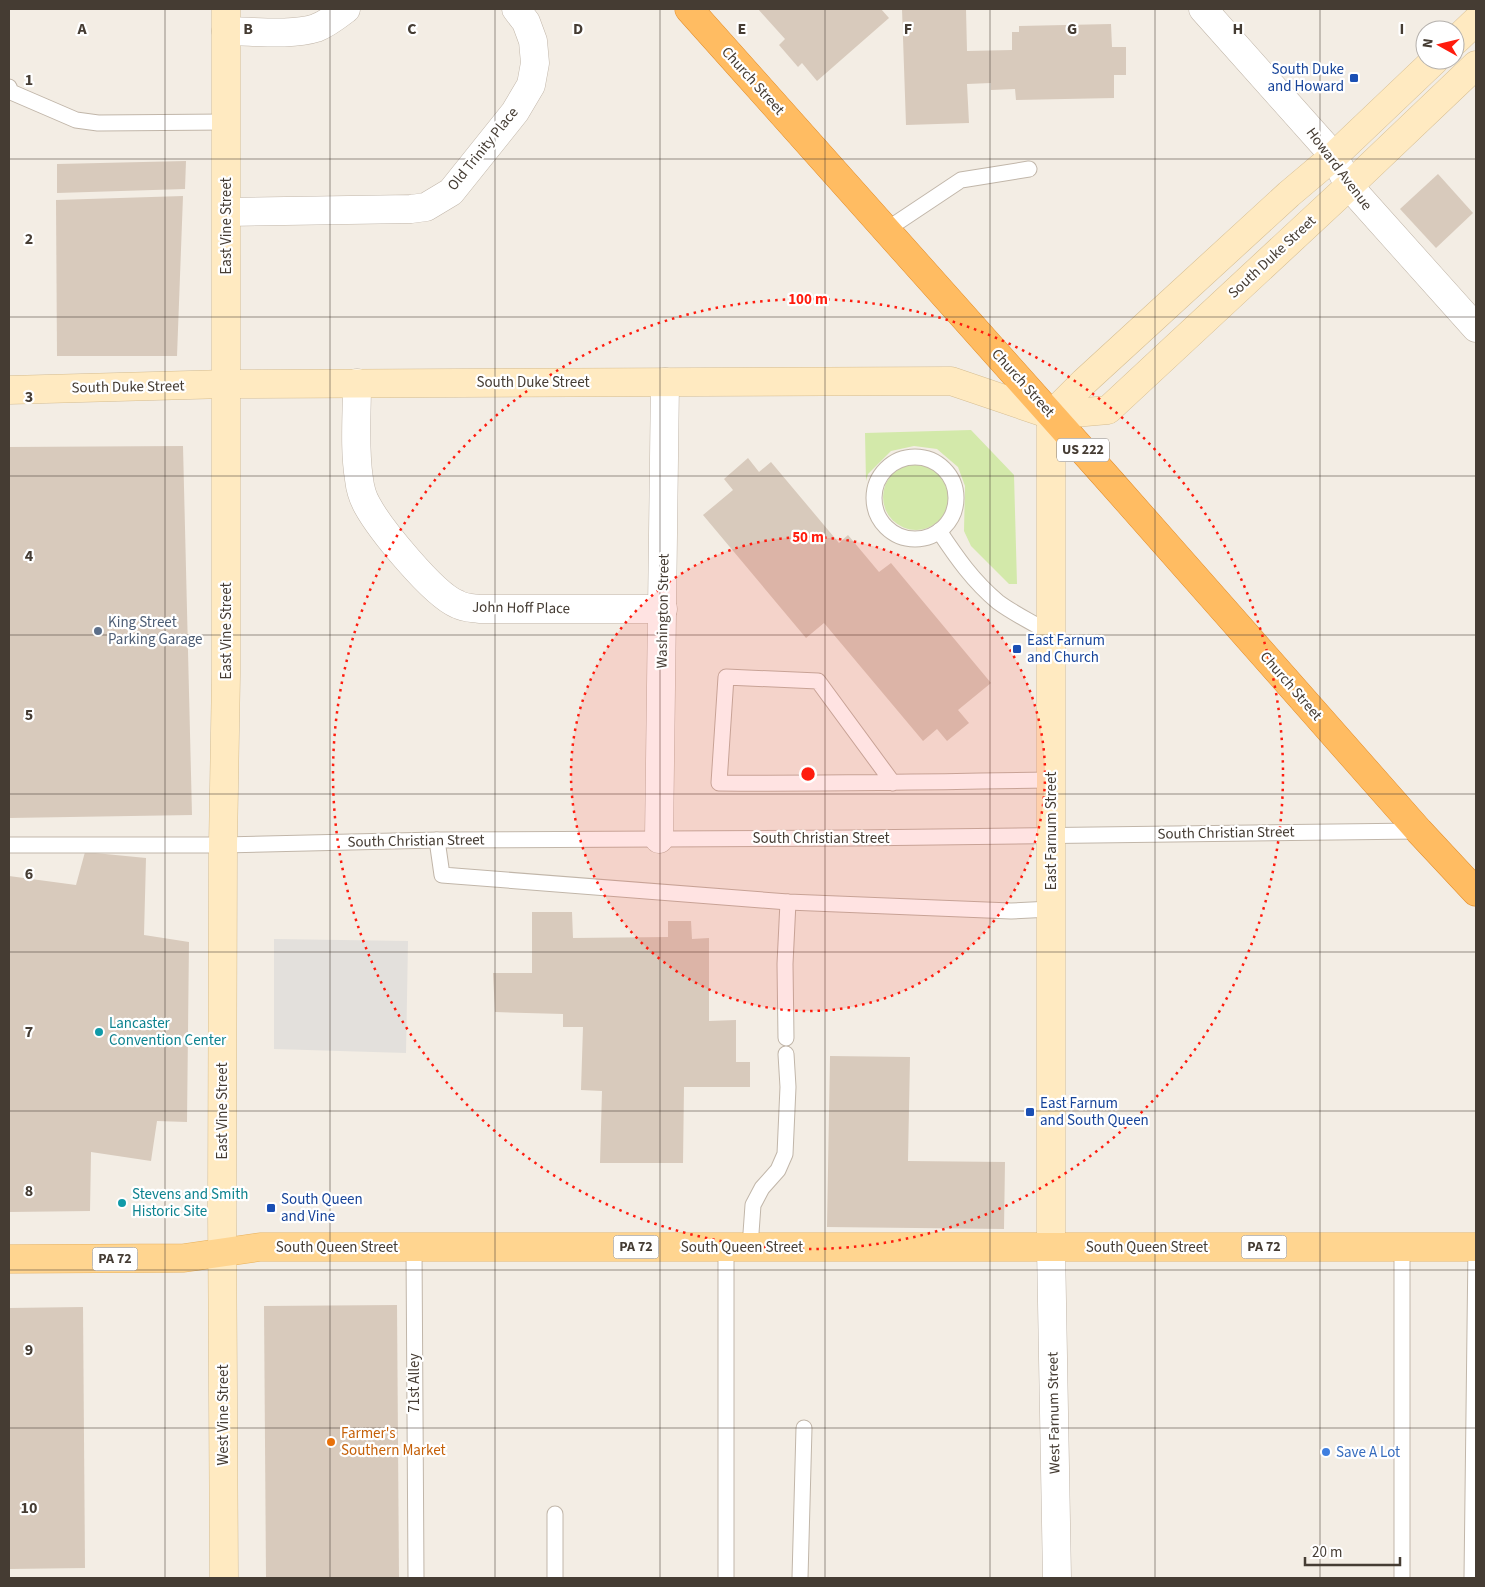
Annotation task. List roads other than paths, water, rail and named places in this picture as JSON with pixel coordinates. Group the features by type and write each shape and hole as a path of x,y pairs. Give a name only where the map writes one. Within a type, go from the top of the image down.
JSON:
{"highway":[{"name":"Church Street","path":"689,9 1419,831 1474,884"}],"main road":[{"name":"South Queen Street","path":"9,1259 184,1258 260,1247 1476,1247"}],"street":[{"path":"226,20 301,32 318,27 337,17 346,9"},
{"name":"Old Trinity Place","path":"227,212 411,209 426,207 451,192 515,112 531,86 535,63 533,41 526,22 516,9"},
{"name":"Howard Avenue","path":"1202,9 1334,156 1349,186 1476,328"},
{"name":"East Vine Street","path":"222,1253 223,846 226,675 226,20"},
{"path":"1465,31 1476,21"},
{"name":"South Duke Street","path":"9,390 226,384 952,381 1051,415 1108,410 1476,65"},
{"path":"1051,415 1084,382 1274,207 1334,156 1424,70"},
{"name":"Washington Street","path":"659,839 665,382"},
{"name":"John Hoff Place","path":"357,383 359,480 366,503 376,520 425,578 450,600 456,604 479,609 663,609"},
{"name":"East Farnum Street","path":"1051,415 1051,1247"},
{"name":"West Farnum Street","path":"1051,1247 1057,1578"},
{"name":"West Vine Street","path":"222,1253 224,1578"}],"lane":[{"path":"9,87 11,92 76,120 98,123 226,122"},
{"path":"886,230 961,180 1029,169"},
{"path":"911,456 924,457 937,462 947,471 954,483 955,509 949,521 939,531 927,538 913,540 888,530 879,519 874,506 874,492 878,478 886,467 898,459 911,456"},
{"path":"939,531 962,565 982,588 1000,603 1051,634"},
{"path":"893,783 818,681 726,677 719,783 893,783 1051,780"},
{"name":"South Christian Street","path":"9,845 223,846 437,840 1419,831"},
{"path":"437,840 442,876 788,902 1011,911 1051,909"},
{"path":"786,1038 785,964 788,902"},
{"path":"726,1578 738,1247 753,1205 762,1188 778,1170 785,1154 788,1087 786,1054"},
{"name":"71st Alley","path":"414,1247 416,1578"},
{"path":"1402,1247 1402,1578"},
{"path":"1472,1578 1476,1247"},
{"path":"800,1578 804,1428"},
{"path":"555,1578 556,1514"}],"place":[{"name":"South Duke and Howard","path":"1354,78"},
{"name":"King Street Parking Garage","path":"98,631"},
{"name":"East Farnum and Church","path":"1017,649"},
{"name":"Lancaster Convention Center","path":"99,1032"},
{"name":"East Farnum and South Queen","path":"1030,1112"},
{"name":"Stevens and Smith Historic Site","path":"122,1203"},
{"name":"South Queen and Vine","path":"271,1208"},
{"name":"Farmer's Southern Market","path":"331,1442"},
{"name":"Save A Lot","path":"1326,1452"}]}
